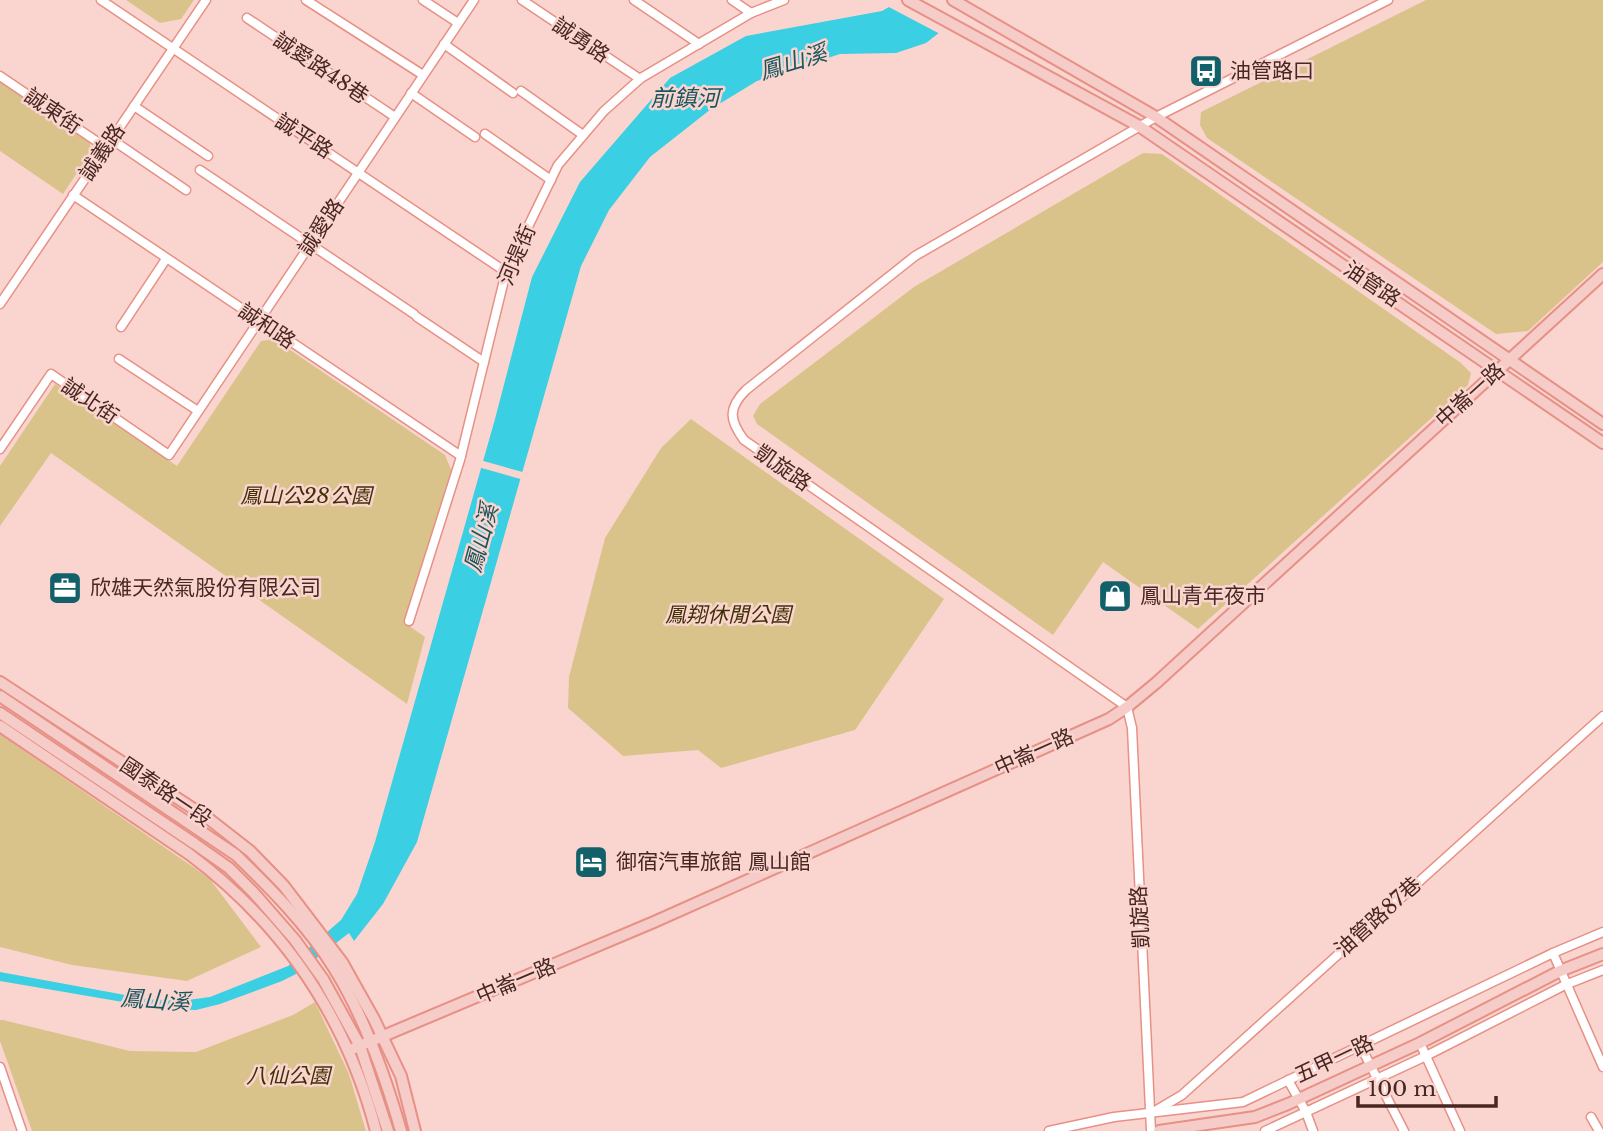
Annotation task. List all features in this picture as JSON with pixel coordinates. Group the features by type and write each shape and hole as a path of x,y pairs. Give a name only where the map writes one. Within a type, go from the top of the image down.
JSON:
{"street":[{"name":"誠平路","path":"101,0 506,272"},
{"name":"誠義路","path":"0,304 206,0"},
{"path":"306,0 423,75"},
{"path":"423,0 458,23"},
{"name":"誠愛路","path":"169,455 474,0"},
{"name":"誠勇路","path":"522,0 640,79"},
{"path":"634,0 699,44"},
{"path":"732,0 751,13"},
{"name":"河堤街","path":"409,621 461,456 506,272 558,165 604,111 640,79 751,13 784,0"},
{"path":"908,0 1139,126 1388,0"},
{"path":"953,0 1156,117"},
{"name":"誠愛路48巷","path":"247,18 395,117"},
{"path":"444,44 583,135"},
{"name":"誠東街","path":"0,76 186,190"},
{"path":"411,93 475,137"},
{"path":"134,106 208,156"},
{"name":"油管路","path":"1156,117 1603,424"},
{"name":"油管路","path":"1139,126 1603,443"},
{"name":"凱旋路","path":"1139,126 915,256 746,390 734,401 732,414 735,428 744,440 1127,707 1132,728 1151,1131"},
{"path":"485,134 551,180"},
{"path":"200,170 484,362"},
{"name":"誠和路","path":"73,195 461,456"},
{"path":"121,327 166,259"},
{"name":"中崙一路","path":"360,1046 654,922 1108,719 1127,707 1603,274"},
{"path":"119,359 198,411"},
{"name":"誠北街","path":"0,449 51,374 169,455"},
{"name":"國泰路一段","path":"0,682 209,819 250,851 284,886 309,927"},
{"name":"國泰路一段","path":"0,696 236,855 309,927"},
{"name":"國泰路一段","path":"0,713 229,868 254,892 289,942"},
{"name":"油管路87巷","path":"1150,1114 1182,1095 1603,716"},
{"name":"國泰路一段","path":"0,726 220,876 289,942"},
{"path":"309,927 338,965 383,1036 401,1076 415,1131"},
{"name":"五甲一路","path":"1049,1131 1114,1118 1243,1102 1553,953 1603,932"},
{"path":"289,942 319,981 360,1046 401,1131"},
{"path":"1553,953 1603,1067"},
{"name":"五甲一路","path":"1159,1131 1255,1117 1371,1066 1560,971 1603,954"},
{"path":"338,965 360,1046 388,1131"},
{"name":"五甲一路","path":"1265,1131 1426,1056 1566,985 1603,970"},
{"path":"1420,1043 1460,1131"},
{"path":"360,1046 376,1131"},
{"path":"1361,1047 1404,1131"},
{"path":"0,1067 22,1131"},
{"path":"1288,1080 1313,1131"},
{"path":"1591,1117 1599,1131"}],"green space":[{"path":"126,0 194,0 181,19 160,23"},
{"path":"1426,0 1603,0 1603,262 1528,331 1496,334 1207,138 1200,125 1201,112"},
{"path":"0,82 90,143 91,152 63,194 0,151"},
{"path":"1143,153 1162,154 1461,363 1471,373 1468,385 1198,629 1103,562 1053,635 757,424 753,416 760,404 914,287"},
{"name":"鳳山公28公園","path":"274,339 445,455 452,472 405,623 425,637 407,704 51,453 0,526 0,466 55,384 177,466 261,341"},
{"name":"鳳翔休閒公園","path":"691,419 944,599 855,730 721,768 698,750 623,756 568,708 569,677 605,538 661,448"},
{"path":"0,734 209,878 261,947 187,981 72,965 0,947"},
{"name":"八仙公園","path":"315,1002 349,1074 366,1131 32,1131 0,1041 0,1020 3,1020 130,1051 196,1052 293,1015"}],"water":[{"name":"前鎮河","path":"901,0 981,0 926,43 896,53 840,54 757,81 711,109 650,157 609,210 581,266 417,842 383,904 354,941 349,933 296,974 220,1004 196,1010 164,1009 0,981 0,972 147,999 180,1001 210,997 288,966 341,920 357,894 375,842 495,419 532,277 580,182 670,78 746,36 882,11"}],"pier":[{"path":"894,0 985,0 942,35 885,5"},
{"path":"480,460 526,473 524,480 478,467"}],"place":[{"name":"油管路口","path":"1206,71"},
{"name":"欣雄天然氣股份有限公司","path":"65,588"},
{"name":"鳳山青年夜市","path":"1115,596"},
{"name":"御宿汽車旅館 鳳山館","path":"591,862"}],"water label":[{"name":"鳳山溪","path":"793,62"},
{"name":"鳳山溪","path":"481,538"},
{"name":"鳳山溪","path":"155,1000"}]}
